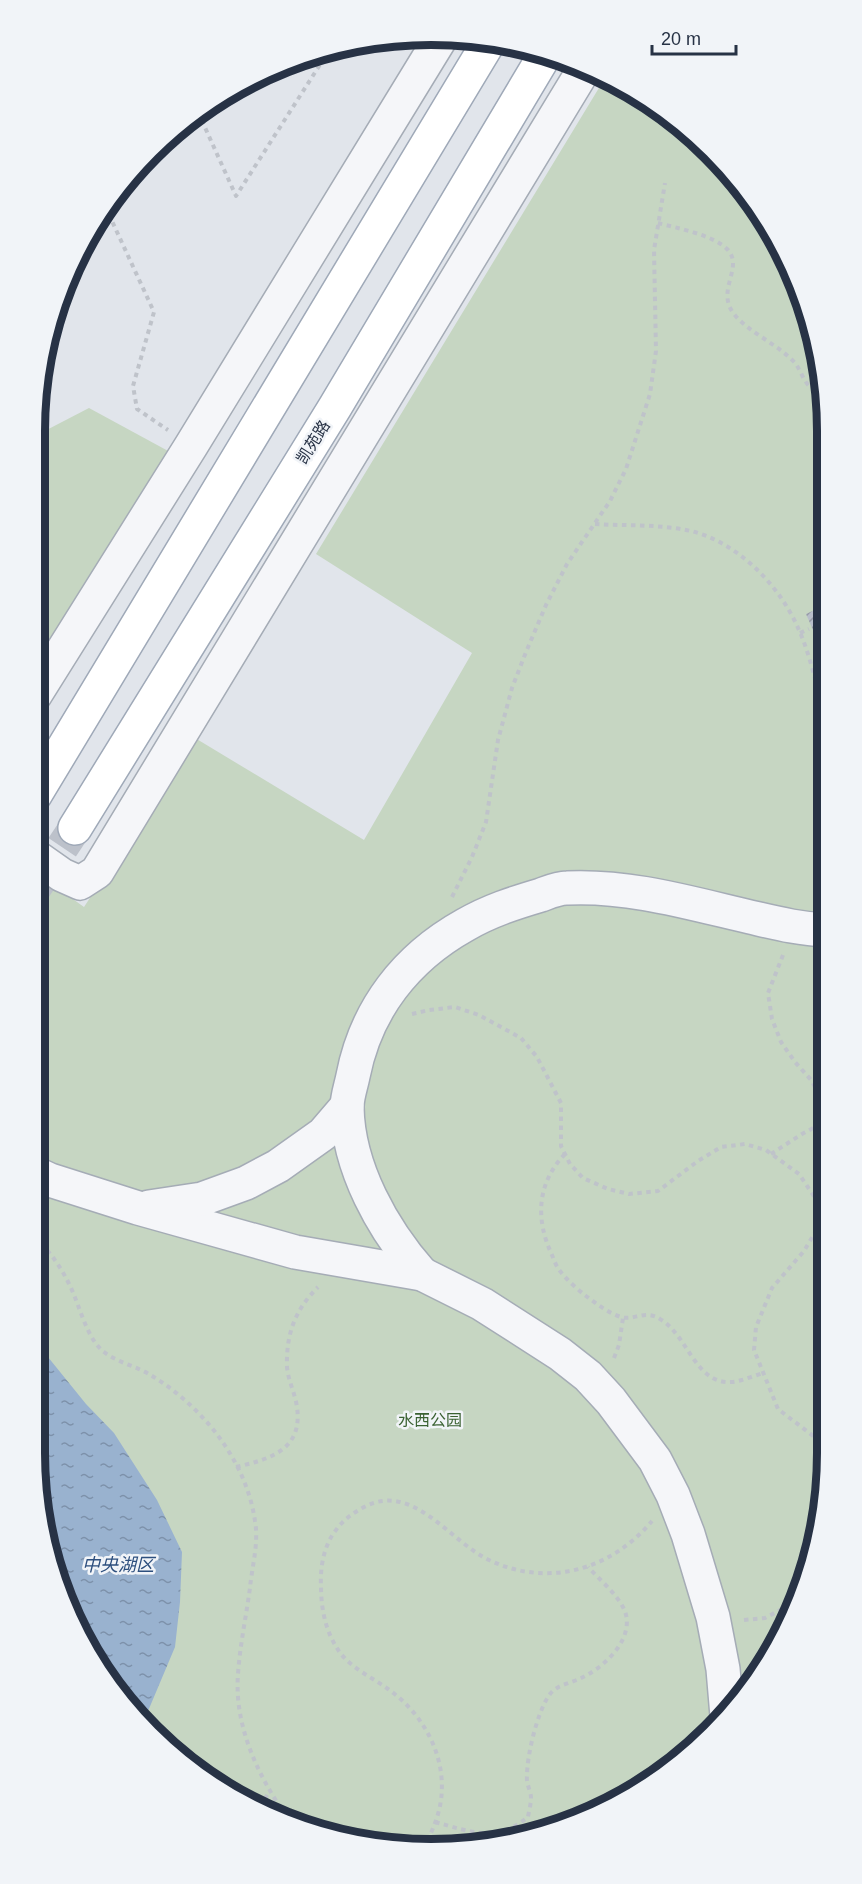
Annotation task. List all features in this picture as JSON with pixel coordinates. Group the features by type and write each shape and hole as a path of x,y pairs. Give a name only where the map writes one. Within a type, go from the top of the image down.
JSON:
{"main road":[{"path":"45,777 484,48"},
{"name":"凯苑路","path":"75,828 335,407 541,61"}],"lane":[{"path":"45,677 436,45"},
{"path":"45,863 62,875 81,883 97,872 581,75"},
{"path":"422,1274 391,1233 366,1187 352,1146 347,1106 357,1057 371,1019 393,985 415,959 449,934 483,915 564,888 606,888 649,894 813,929"},
{"path":"138,1208 202,1199 246,1182 278,1166 323,1134 347,1106"},
{"path":"45,1178 138,1208 295,1252 422,1274 482,1304 560,1354 597,1386 635,1432 655,1460 673,1494 688,1534 713,1617 723,1669 726,1702"}],"path":[{"path":"202,121 236,196 323,60"},
{"path":"448,907 486,822 498,740 512,688 526,652 567,564 610,501 626,469 650,394 656,351 654,250 665,183"},
{"path":"110,217 154,312 132,386 137,410 190,446"},
{"path":"658,223 708,239 727,249 734,267 729,279 726,298 733,314 796,364 801,377 809,386 814,387"},
{"path":"595,524 668,527 692,531 719,541 744,557 776,591 801,633 817,687"},
{"path":"801,633 809,629"},
{"path":"813,929 785,952 768,993 772,1018 781,1042 812,1081 817,1091"},
{"path":"367,1029 408,1015 454,1007 479,1015 521,1038 537,1057 561,1103 561,1146 570,1164 583,1178 608,1189 629,1194 658,1191 721,1147 745,1144 766,1150 799,1174 817,1201"},
{"path":"771,1154 817,1126"},
{"path":"565,1154 553,1166 546,1181 541,1202 541,1228 559,1269 603,1309 623,1318 645,1313 660,1318 676,1333 701,1369 713,1379 732,1382 763,1373"},
{"path":"817,1229 804,1251 772,1288 756,1327 754,1350 778,1409 817,1439"},
{"path":"45,1247 55,1257 71,1287 91,1335 104,1352 148,1373 196,1409 214,1430 236,1467 247,1492 255,1521 256,1548 238,1675 238,1703 244,1732 269,1791 283,1810"},
{"path":"236,1467 266,1460 292,1440 297,1422 297,1407 287,1368 294,1319 304,1300 318,1287 334,1278 347,1261"},
{"path":"597,1386 608,1372 619,1345 623,1318"},
{"path":"428,1839 440,1807 443,1781 438,1755 411,1707 342,1655 330,1635 321,1608 322,1558 334,1531 351,1514 371,1503 394,1500 422,1512 489,1560 532,1573 560,1574 588,1567 626,1547 642,1532 673,1494"},
{"path":"435,1822 481,1833 497,1833 516,1827 528,1816 531,1799 526,1778 540,1711 549,1694 561,1685 579,1679 602,1666 617,1651 623,1636 626,1622 624,1609 588,1567"},
{"path":"713,1617 742,1620 765,1618 785,1607"},
{"path":"264,1801 269,1791"}],"green space":[{"name":"水西公园","path":"601,85 645,110 686,141 721,176 737,196 777,260 797,307 814,381 817,431 817,1453 814,1503 797,1577 777,1624 737,1688 704,1726 666,1759 602,1799 555,1819 481,1836 406,1838 356,1832 331,1826 283,1810 260,1799 196,1759 176,1743 141,1708 97,1646 74,1601 65,1577 48,1503 45,1453 45,879 84,907 195,738 364,840 472,653 316,554"},
{"path":"89,408 170,452 45,654 45,431"}],"water":[{"name":"中央湖区","path":"45,1353 86,1404 114,1433 157,1500 182,1552 175,1647 147,1714 110,1667 74,1601 58,1553 48,1503 45,1453"}],"building":[{"path":"817,609 817,637 816,637 806,614"}],"tunnel":[{"path":"45,873 75,828"}]}
